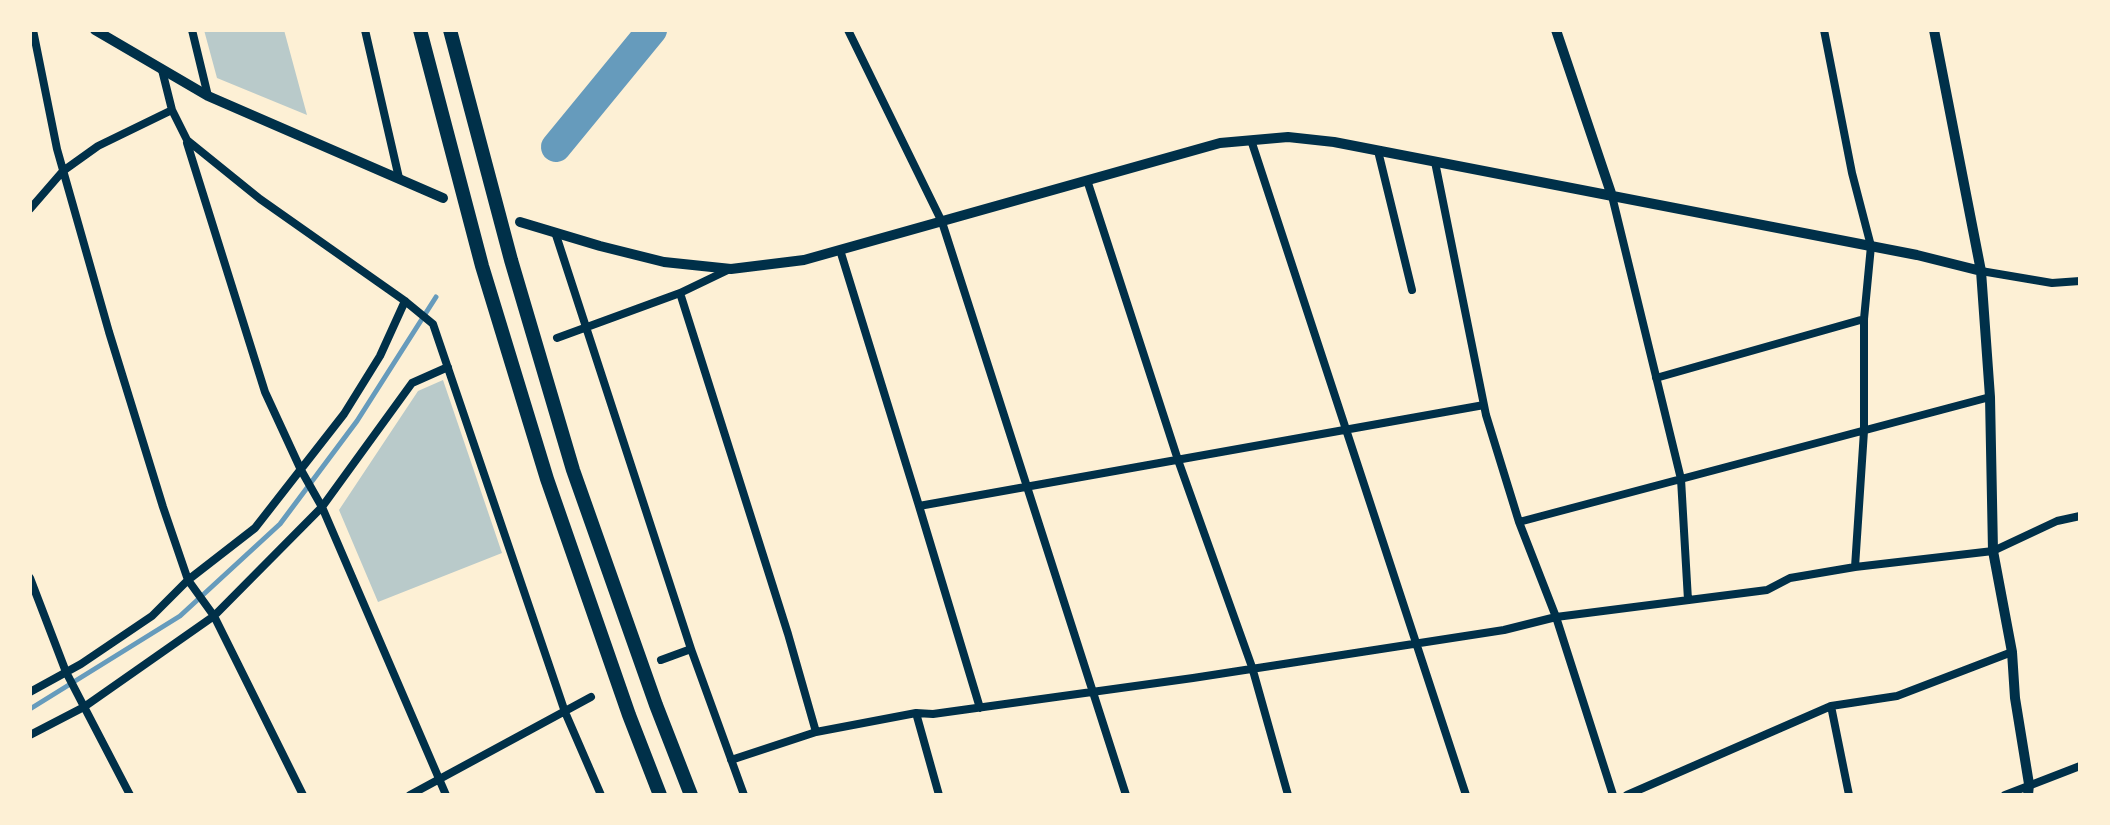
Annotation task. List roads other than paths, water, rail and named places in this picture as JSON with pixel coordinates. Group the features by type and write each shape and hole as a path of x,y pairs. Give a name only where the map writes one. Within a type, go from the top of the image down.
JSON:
{"highway":[{"path":"420,30 482,266 547,479 660,795"},
{"path":"450,30 511,260 573,470 691,795"}],"street":[{"path":"33,30 63,171 113,347 188,580 214,616 303,795"},
{"path":"95,30 208,96 443,198"},
{"path":"192,30 208,96"},
{"path":"365,30 399,178"},
{"path":"848,30 942,222 1126,795"},
{"path":"1556,30 1612,196 1681,479 1688,600"},
{"path":"1824,30 1852,173 1871,246 1864,319 1864,431 1855,567"},
{"path":"1934,30 1981,271 1990,397 1993,551 2012,652 2028,790"},
{"path":"162,70 172,110 187,140 265,392 322,507 446,795"},
{"path":"30,209 63,171 98,146 172,110"},
{"path":"520,222 664,262 731,269 804,260 1220,143 1288,137 1334,142 1871,246 1981,271 2052,283 2080,281"},
{"path":"187,140 260,199 433,324 565,712 601,795"},
{"path":"1251,140 1466,795"},
{"path":"1378,151 1412,290"},
{"path":"1435,162 1484,405 1519,522 1556,617 1613,795"},
{"path":"1087,180 1178,460 1252,667 1288,795"},
{"path":"555,232 691,649 744,795"},
{"path":"840,250 980,708"},
{"path":"557,338 680,293 731,269"},
{"path":"680,293 816,732"},
{"path":"30,692 67,675 152,616 188,580 255,528 303,474 344,414 380,356 407,303"},
{"path":"1656,378 1864,319"},
{"path":"30,735 84,707 214,616 322,507 412,383 448,367"},
{"path":"1519,522 1990,397"},
{"path":"919,506 1484,405"},
{"path":"731,760 816,732 916,713 933,714 1094,692 1504,630 1556,617 1767,590 1790,578 1855,567 1993,551 2057,521 2080,516"},
{"path":"30,578 67,675 130,795"},
{"path":"661,660 691,649"},
{"path":"1627,795 1831,706 1897,696 2012,652"},
{"path":"410,795 591,697"},
{"path":"1831,706 1849,795"},
{"path":"916,713 939,795"},
{"path":"2005,795 2028,790 2080,766"}],"waterway":[{"path":"556,147 652,30"},
{"path":"30,709 180,616 280,524 357,421 436,297"}]}
